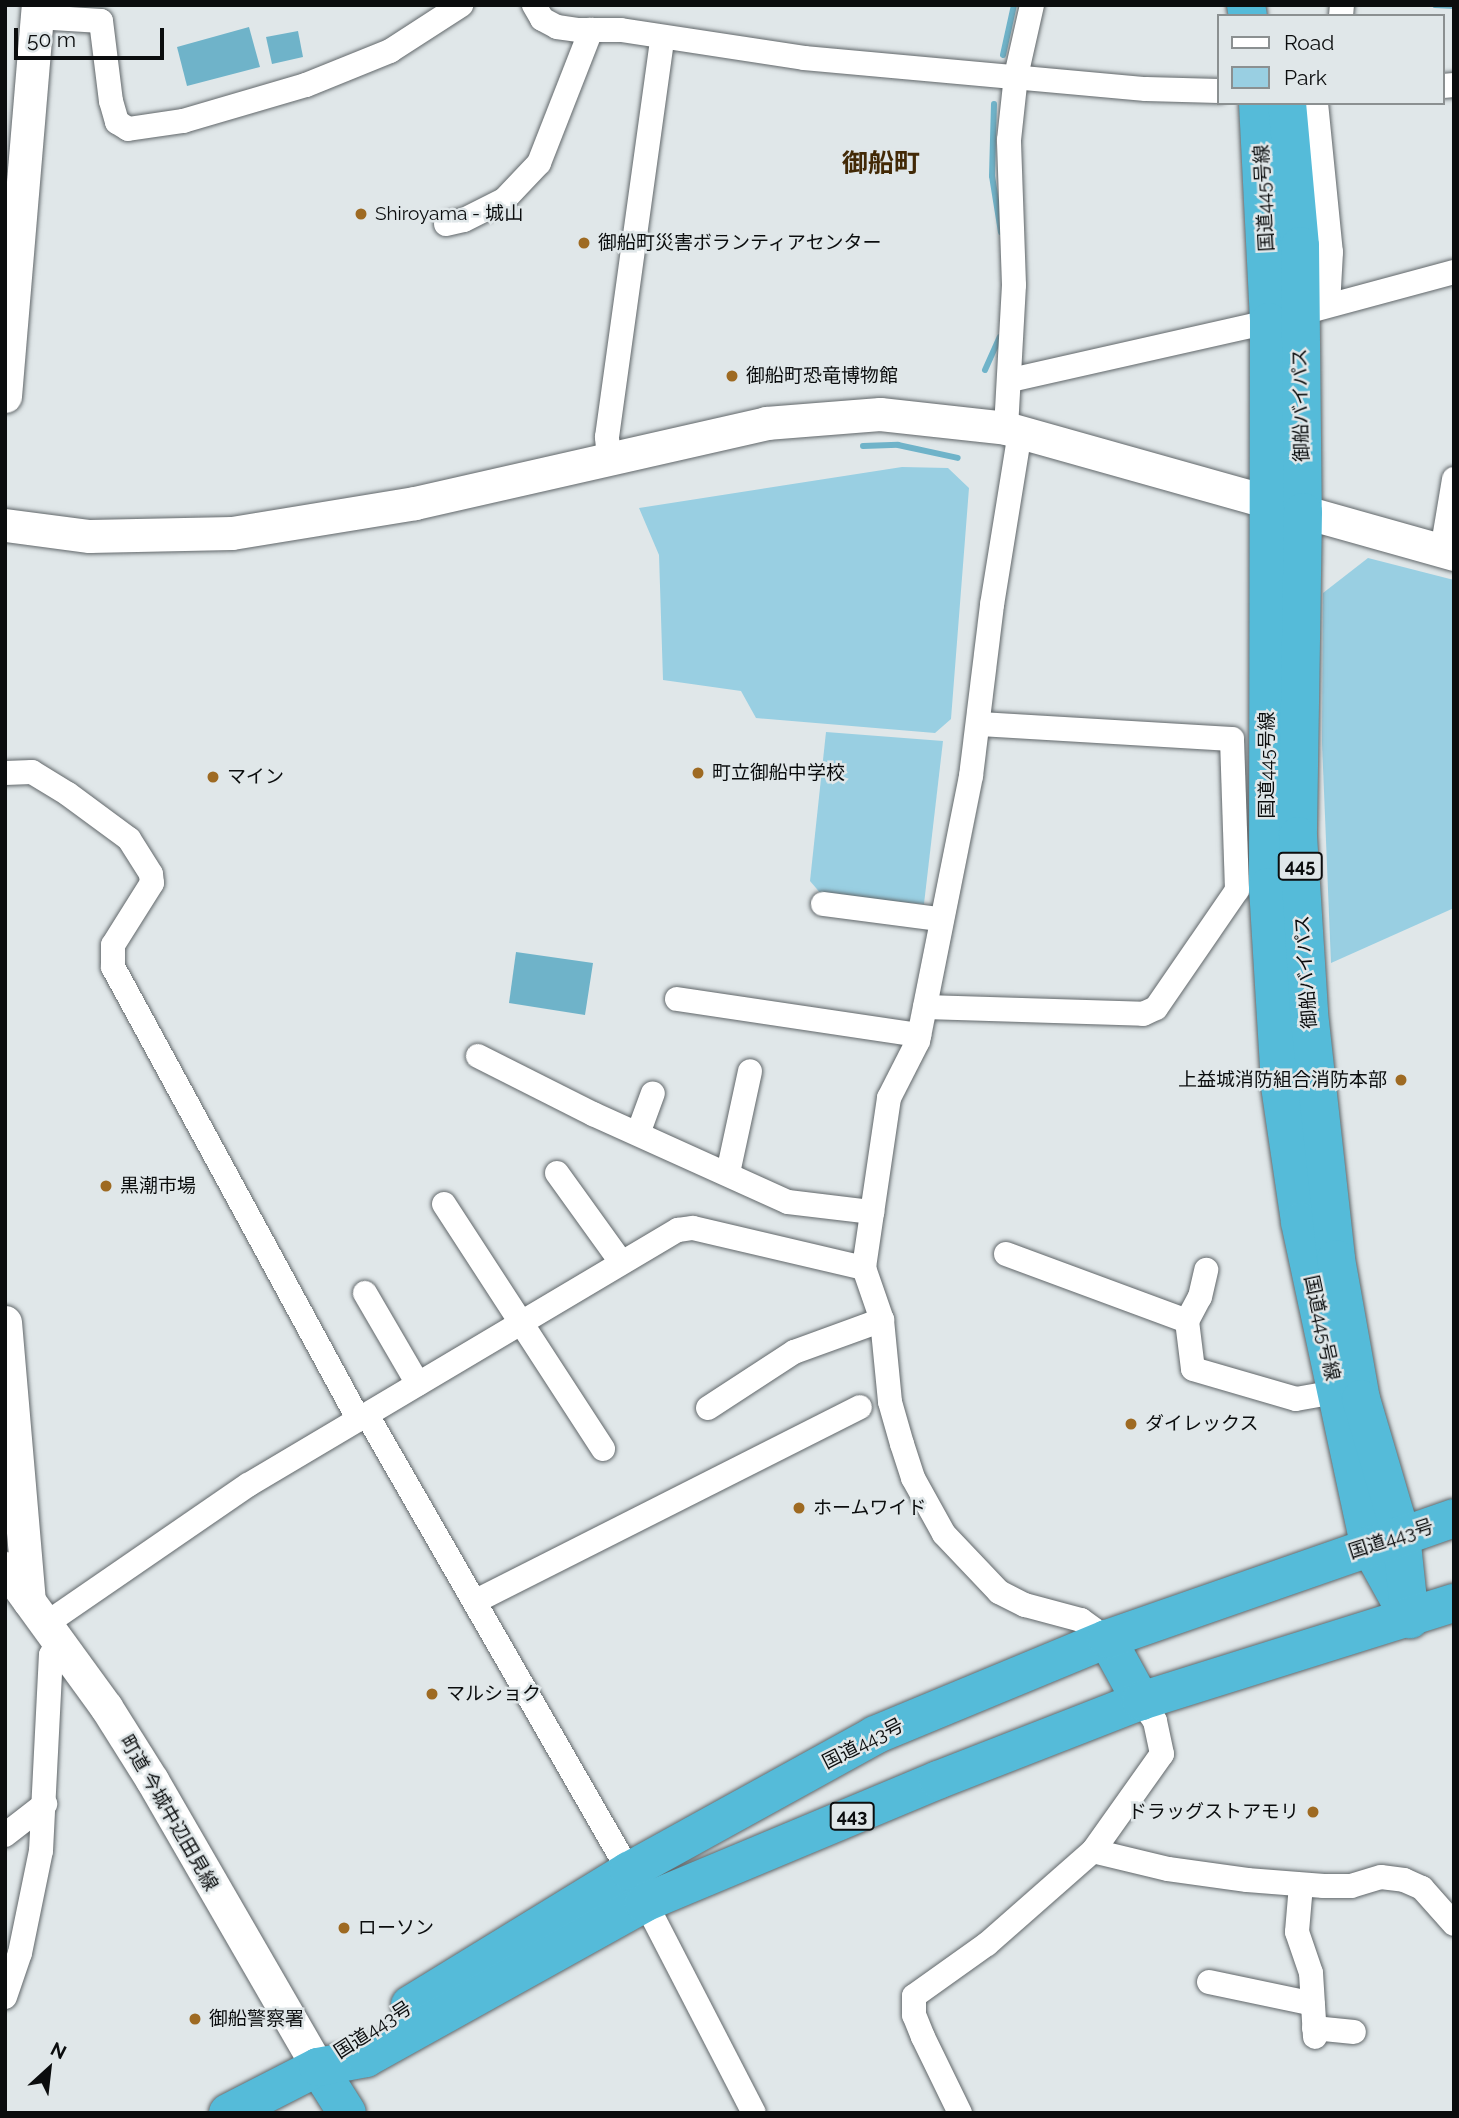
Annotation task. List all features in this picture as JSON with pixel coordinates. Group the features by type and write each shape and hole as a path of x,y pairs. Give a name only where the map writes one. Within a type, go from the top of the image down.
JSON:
{"highway":[{"name":"国道445号線","path":"1258,105 1299,314"},
{"name":"御船バイパス","path":"1287,105 1300,246 1299,314 1285,507 1298,836 1317,1122 1385,1540 1410,1619"},
{"name":"国道445号線","path":"1285,507 1252,889 1300,1222 1335,1392 1385,1540"},
{"name":"国道443号","path":"228,2113 318,2067 352,2040 636,1887 876,1735 1107,1639 1454,1518"},
{"name":"国道443号","path":"636,1887 1142,1701 1454,1603"},
{"path":"1107,1639 1142,1701"},
{"path":"318,2067 346,2113"}],"street":[{"path":"5,396 37,11 101,21 111,101 117,122 128,129 183,121 306,85 390,51 461,5"},
{"path":"534,5 542,19 557,27 631,31 662,40 675,37 804,58 1146,89 1218,91"},
{"path":"1032,5 1016,76 1009,140 1014,285 1011,380 1013,430 979,724 939,919 919,1035 889,1098 864,1268 882,1320 890,1402 913,1478 944,1534 999,1591 1025,1605 1081,1620 1107,1639"},
{"path":"446,223 464,220 504,200 540,163 591,30"},
{"path":"609,457 607,437 662,40"},
{"path":"1299,314 1331,252 1316,105"},
{"path":"1011,380 1299,314 1454,272"},
{"path":"5,524 89,536 232,533 415,503 766,423 822,416 880,414 1013,430 1448,552 1454,479"},
{"path":"925,1007 1143,1014 1156,1008 1252,889 1232,739 979,724"},
{"path":"5,773 32,772 68,794 128,839 151,874 152,883 113,945 113,967 363,1417 476,1601 636,1887 754,2113"},
{"path":"823,904 939,919"},
{"path":"677,999 919,1035"},
{"path":"478,1056 593,1114 639,1131 788,1202 872,1212"},
{"path":"728,1173 750,1071"},
{"path":"639,1131 653,1093"},
{"path":"556,1173 621,1262"},
{"path":"444,1204 603,1449"},
{"path":"46,1622 248,1485 621,1262 685,1228 864,1268"},
{"path":"1006,1254 1187,1321"},
{"path":"1206,1270 1200,1297 1187,1321 1192,1369 1296,1399 1335,1392"},
{"path":"365,1293 418,1384"},
{"path":"708,1408 794,1352 882,1320"},
{"path":"5,1322 51,1655 45,1804 34,1891 5,1997"},
{"path":"476,1601 860,1407"},
{"name":"町道 今城中辺田見線","path":"5,1568 46,1622 152,1780 318,2067"},
{"path":"960,2113 914,2015 914,1996 987,1944 1093,1851 1162,1754 1154,1721 1142,1701"},
{"path":"5,1835 45,1804"},
{"path":"1093,1851 1213,1877 1301,1885 1351,1886 1381,1877 1404,1880 1422,1888 1454,1924"},
{"path":"1301,1885 1297,1932 1311,1973 1314,2023"},
{"path":"1209,1982 1314,2023 1354,2032"}],"green space":[{"path":"902,467 948,468 969,488 951,719 935,733 756,718 741,691 663,680 659,555 639,508"},
{"path":"1368,558 1454,580 1454,908 1331,963 1322,743 1323,593"},
{"path":"826,732 943,741 924,904 822,895 810,881"}],"shaded area":[{"path":"249,27 260,67 187,86 177,47"},
{"path":"298,31 303,57 272,64 266,37"},
{"path":"516,952 593,963 585,1015 509,1003"}],"waterway":[{"path":"1003,55 1014,5"},
{"path":"1435,5 1454,6"},
{"path":"994,104 992,176 1001,232"},
{"path":"985,370 1000,337"},
{"path":"863,446 898,445 958,458"}],"place":[{"name":"Shiroyama - 城山","path":"361,214"},
{"name":"御船町災害ボランティアセンター","path":"584,243"},
{"name":"御船町恐竜博物館","path":"732,376"},
{"name":"町立御船中学校","path":"698,773"},
{"name":"マイン","path":"213,777"},
{"name":"上益城消防組合消防本部","path":"1401,1080"},
{"name":"黒潮市場","path":"106,1186"},
{"name":"ダイレックス","path":"1131,1424"},
{"name":"ホームワイド","path":"799,1508"},
{"name":"マルショク","path":"432,1694"},
{"name":"ドラッグストアモリ","path":"1313,1812"},
{"name":"ローソン","path":"344,1928"},
{"name":"御船警察署","path":"195,2019"}],"district":[{"name":"御船町","path":"881,164"}]}
